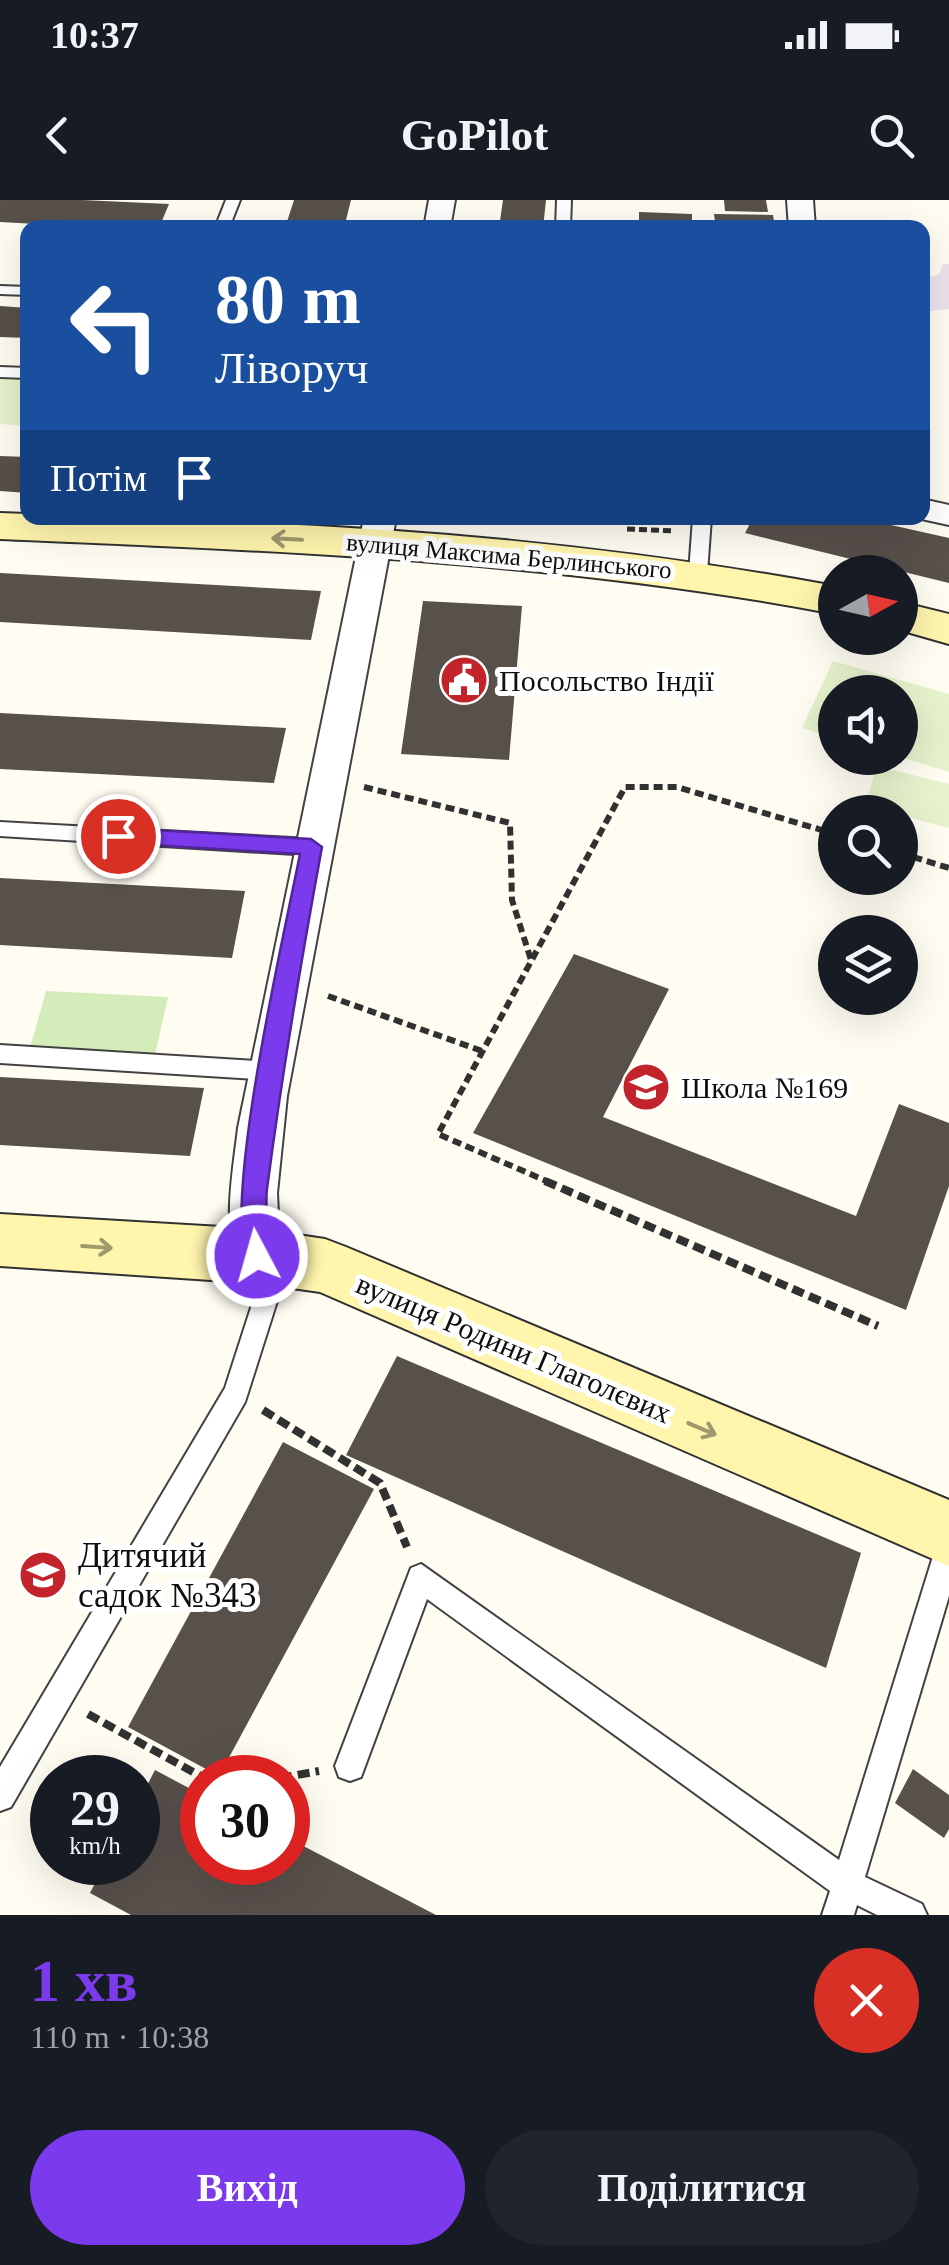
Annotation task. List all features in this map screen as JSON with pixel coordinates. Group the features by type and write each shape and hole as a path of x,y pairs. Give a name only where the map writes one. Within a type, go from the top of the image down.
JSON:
{"street":[{"name":"вулиця Максима Берлинського","path":"0,526 378,531 698,573 818,597"},
{"path":"257,1256 251,1214 270,1072 311,847 378,531"},
{"path":"918,621 949,630"},
{"name":"вулиця Родини Глаголєвих","path":"0,1240 257,1256 325,1266 949,1534"}],"lane":[{"path":"698,573 701,525"},
{"path":"0,829 311,847"},
{"path":"0,1054 270,1072"},
{"path":"0,1796 236,1393 267,1295 257,1256"},
{"path":"838,1915 949,1550"},
{"path":"350,1766 421,1578 847,1884 910,1915"}],"path":[{"path":"363,786 510,823 512,900 531,960"},
{"path":"818,829 677,787 624,787 438,1134 878,1326"},
{"path":"918,859 949,868"},
{"path":"328,996 483,1051"},
{"path":"236,1393 380,1483 421,1578"},
{"path":"56,1696 180,1765"}],"shaded area":[{"path":"943,264 949,264 949,309 930,311 930,276 939,275"}],"green space":[{"path":"0,375 20,376 20,425 0,424"},
{"path":"833,661 882,675 827,675"},
{"path":"918,685 949,694 949,772 918,763"},
{"path":"818,693 818,733 802,728"},
{"path":"874,775 913,775 949,784 949,828 918,820 918,795 868,795"},
{"path":"46,991 168,997 155,1055 30,1048"}],"building":[{"path":"0,200 169,204 162,220 0,222"},
{"path":"294,200 351,200 346,220 288,220"},
{"path":"503,200 546,200 544,220 500,220"},
{"path":"724,200 766,200 768,212 725,211"},
{"path":"639,212 692,214 692,220 639,220"},
{"path":"714,214 773,215 774,220 715,220"},
{"path":"0,306 20,307 20,338 0,337"},
{"path":"0,456 20,457 20,492 0,491"},
{"path":"749,525 891,525 949,538 949,583 918,575 918,555 835,555 745,533"},
{"path":"0,573 321,591 311,640 0,622"},
{"name":"Посольство Індії","path":"423,601 522,606 509,760 401,754"},
{"path":"0,713 286,728 274,783 0,769"},
{"path":"0,878 245,891 232,958 0,945"},
{"path":"574,954 669,989 603,1117 856,1216 899,1104 949,1123 949,1186 906,1310 473,1133"},
{"path":"0,1077 204,1088 190,1156 0,1145"},
{"path":"397,1356 861,1553 826,1668 346,1455"},
{"path":"283,1442 374,1489 230,1755 180,1755 128,1727"},
{"path":"913,1769 949,1795 949,1829 944,1838 895,1803"},
{"path":"160,1773 180,1783 180,1885 310,1885 310,1849 436,1915 131,1915 90,1893 94,1885 160,1885"}],"place":[{"name":"Посольство Індії","path":"464,680"},
{"name":"Школа №169","path":"646,1087"},
{"name":"Дитячий садок №343","path":"43,1575"}],"route":[{"path":"118,836 311,847 270,1072 251,1214 257,1256"}]}
